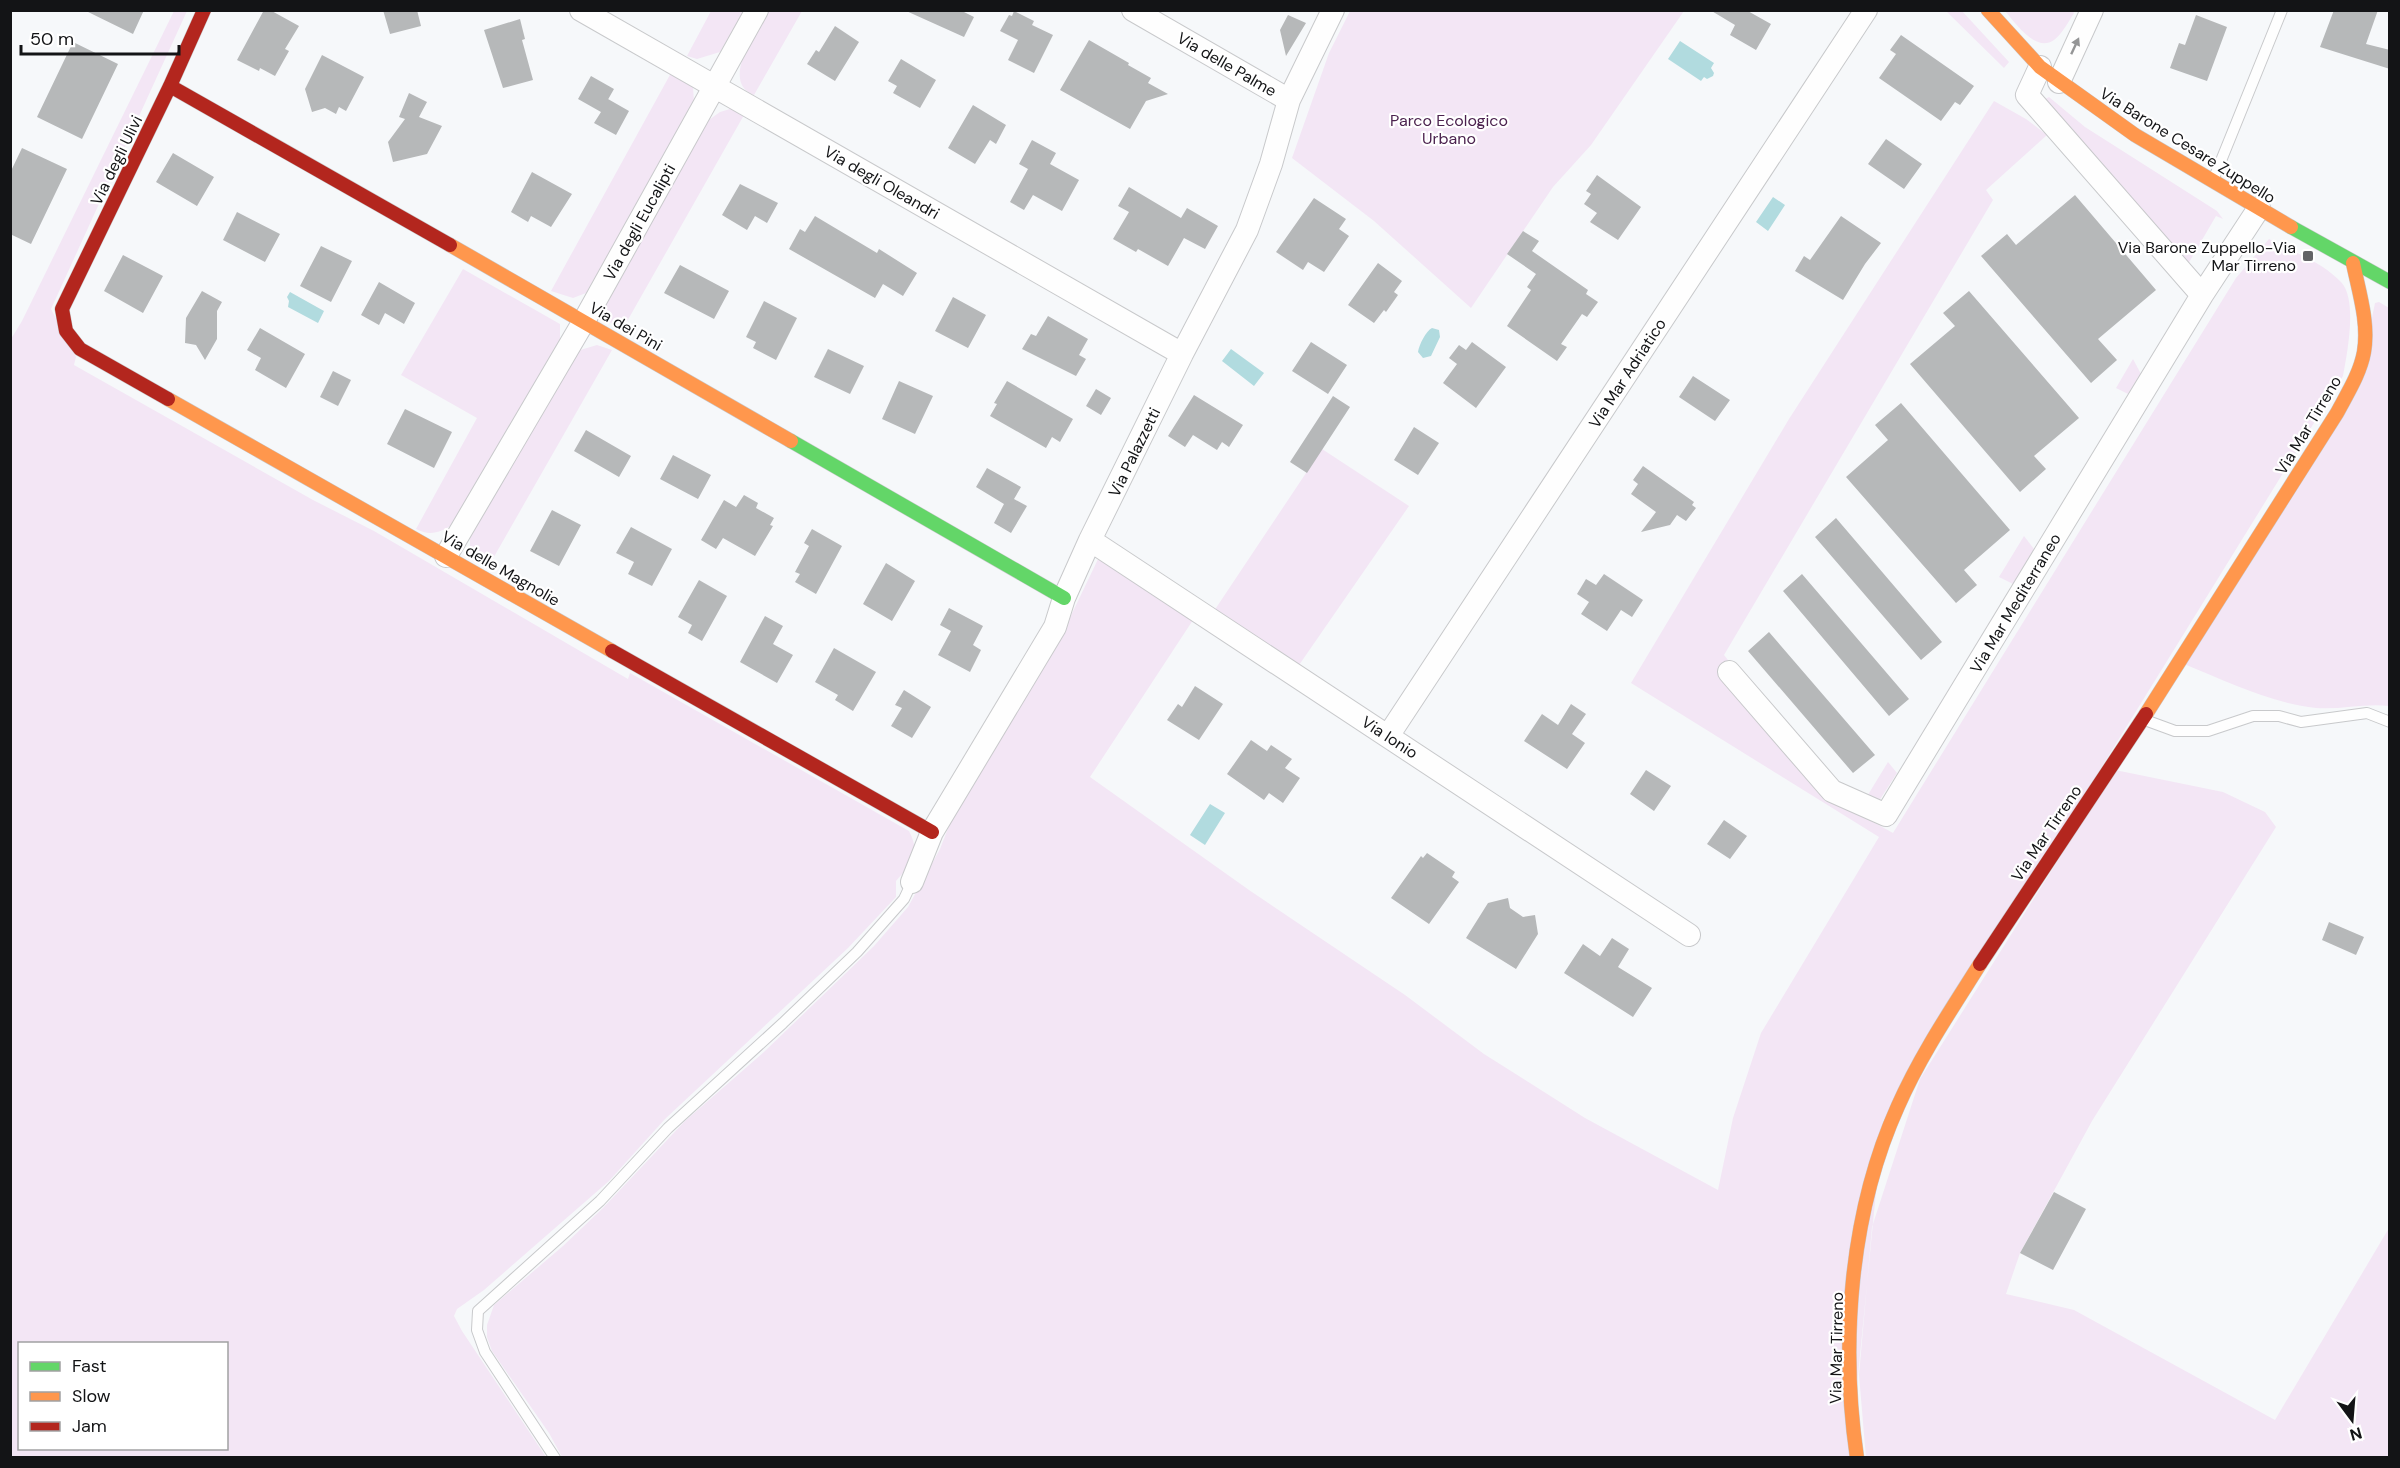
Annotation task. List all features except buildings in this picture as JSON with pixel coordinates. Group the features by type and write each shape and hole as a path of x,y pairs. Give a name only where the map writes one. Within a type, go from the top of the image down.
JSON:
{"street":[{"name":"Via degli Ulivi","path":"62,324 62,309 170,86 204,10"},
{"name":"Via degli Oleandri","path":"581,10 1182,354"},
{"name":"Via degli Eucalipti","path":"446,556 584,321 757,10"},
{"name":"Via delle Palme","path":"1132,10 1289,100"},
{"name":"Via Palazzetti","path":"912,882 932,832 1055,627 1090,540 1182,354 1247,230 1271,164 1289,100 1333,10"},
{"name":"Via Mar Adriatico","path":"1388,735 1866,10"},
{"name":"Via Barone Cesare Zuppello","path":"1988,10 2040,67 2135,135 2353,263 2390,282"},
{"path":"2059,82 2092,10"},
{"path":"2040,67 2027,95 2202,295"},
{"name":"Via dei Pini","path":"170,86 1065,598"},
{"name":"Via Mar Mediterraneo","path":"1729,672 1832,791 1886,815 2202,295 2259,208"},
{"name":"Via Mar Tirreno","path":"1857,1458 1853,1437 1850,1374 1850,1307 1864,1213 1876,1166 1891,1122 1920,1062 1988,950 2143,719 2337,413 2359,370 2364,351 2365,331 2353,263"},
{"name":"Via delle Magnolie","path":"62,324 68,339 80,350 932,832"},
{"name":"Via Ionio","path":"1090,540 1689,935"}],"lane":[{"path":"2212,181 2282,10"},
{"path":"2143,719 2175,731 2208,731 2253,716 2279,716 2301,722 2367,713 2390,722"},
{"path":"555,1458 485,1352 477,1330 478,1311 600,1201 668,1128 858,952 904,900 912,882"}],"green space":[{"path":"2072,10 2074,13 2063,31 2047,43 2033,39 2026,34 2005,11"},
{"path":"174,11 187,11 51,309 76,357 74,365 313,500 374,531 628,679 630,673 909,831 913,839 913,858 896,881 896,897 848,948 665,1119 609,1181 484,1290 457,1309 454,1316 462,1331 546,1457 11,1458 11,339 22,321"},
{"path":"711,11 744,11 720,52 697,59 687,56"},
{"path":"769,11 802,11 754,95 744,88 740,79 740,67 750,42"},
{"name":"Parco Ecologico Urbano","path":"1350,11 1684,11 1591,145 1553,187 1471,308 1374,221 1292,158 1329,53"},
{"path":"1946,11 1962,11 2009,62 2004,68"},
{"path":"671,73 693,87 694,103 586,293 573,298 551,291"},
{"path":"2049,97 2085,127 2217,211 2223,219 2216,216 2188,264 2043,100"},
{"path":"1994,101 2026,119 2047,135 1986,190 1993,200 1724,655 1728,660 1718,670 1824,795 1893,833 2236,278 2269,239 2316,263 2341,282 2349,301 2349,341 2343,376 1883,1121 1850,1457 562,1457 549,1433 492,1351 487,1337 487,1325 494,1305 603,1208 685,1121 765,1051 874,946 908,907 940,849 954,813 1026,690 1054,651 1100,555 1193,620 1090,777 1249,890 1405,995 1484,1054 1585,1118 1718,1190 1733,1118 1761,1033 1879,837 1631,683 1789,419"},
{"path":"730,109 738,110 744,115 621,332 610,322 605,300 706,122 720,112"},
{"path":"463,269 560,324 560,340 452,525 439,532 430,533 416,529 477,418 401,375"},
{"path":"2379,302 2389,308 2389,706 2316,708 2299,705 2248,690 2184,664 2357,391 2375,303"},
{"path":"597,345 612,350 487,569 470,553 470,535 577,351"},
{"path":"2133,359 2141,374 2128,394 2116,388"},
{"path":"1322,449 1409,506 1297,668 1214,611"},
{"path":"2024,536 2034,549 2013,584 1999,577"},
{"path":"1888,762 1897,773 1877,804 1866,798"},
{"path":"2115,770 2223,792 2265,812 2276,827 2092,1121 2020,1253 2006,1294 2074,1310 2275,1420 2389,1228 2389,1457 1866,1458 1859,1375 1872,1227 1920,1079"}],"water":[{"path":"1680,41 1714,63 1711,68 1713,76 1707,79 1704,77 1701,81 1668,59"},
{"path":"1773,197 1785,205 1768,231 1756,222"},
{"path":"290,292 324,311 318,323 288,307 287,297"},
{"path":"1432,328 1439,330 1440,337 1431,356 1423,358 1418,352 1421,342"},
{"path":"1231,349 1264,373 1254,386 1222,361"},
{"path":"1210,804 1225,813 1205,845 1190,835"}],"traffic: fast":[{"path":"2291,227 2390,282"},
{"path":"791,441 1064,598"}],"traffic: slow":[{"path":"1988,10 2040,67 2135,135 2291,227"},
{"path":"450,245 791,441"},
{"path":"2146,714 2337,413 2356,376 2364,352 2365,330 2363,307 2353,263"},
{"path":"168,399 612,651"},
{"path":"1857,1458 1849,1369 1850,1324 1859,1234 1869,1190 1882,1147 1907,1087 1936,1034 1980,964"}],"traffic: jam":[{"path":"168,399 80,349 66,331 62,309 170,86 204,10"},
{"path":"170,86 450,245"},
{"path":"612,651 932,832"},
{"path":"1980,964 2146,714"}],"place":[{"name":"Via Barone Zuppello-Via Mar Tirreno","path":"2308,256"}]}
